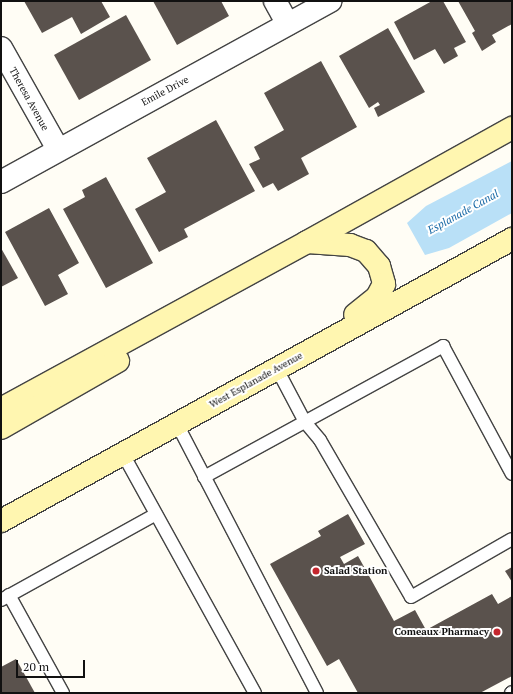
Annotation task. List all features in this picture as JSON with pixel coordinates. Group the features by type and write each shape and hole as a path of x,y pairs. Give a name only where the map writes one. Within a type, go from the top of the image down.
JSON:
{"main road":[{"path":"1,409 512,128"},
{"name":"West Esplanade Avenue","path":"1,521 512,240"},
{"path":"277,368 364,309 377,297 384,284 379,266 366,251 350,246 307,242"},
{"path":"1,428 138,349 145,329"},
{"path":"1,512 34,503"}],"street":[{"path":"275,1 288,24"},
{"name":"Emile Drive","path":"1,182 58,149 330,1"},
{"name":"Theresa Avenue","path":"1,48 58,149"}],"lane":[{"path":"204,477 443,346 511,469"},
{"path":"277,368 306,422 320,440 411,597 512,539"},
{"path":"176,424 317,693"},
{"path":"123,454 255,693"},
{"path":"63,693 5,598 156,514"}],"water":[{"name":"Esplanade Canal","path":"512,161 512,213 449,248 425,255 407,223 426,206"}],"building":[{"path":"24,1 101,1 110,17 81,34 72,17 42,33"},
{"path":"153,1 221,1 229,16 177,45"},
{"path":"432,1 443,1 466,42 454,48 458,56 444,64 435,49 414,60 394,22"},
{"path":"458,1 510,1 512,4 512,24 492,35 496,42 482,51 472,33 475,31"},
{"path":"126,15 151,60 79,100 54,55"},
{"path":"388,28 425,92 378,117 374,108 380,105 378,102 369,108 339,56"},
{"path":"321,61 357,127 301,158 309,174 278,191 273,183 263,188 249,164 260,159 254,147 284,130 264,93"},
{"path":"216,120 255,191 184,229 188,237 159,252 135,209 166,192 147,158"},
{"path":"106,177 153,263 106,288 63,209 85,197 82,190"},
{"path":"49,208 79,263 58,275 68,294 45,306 5,232"},
{"path":"1,248 18,278 1,287"},
{"path":"348,514 365,544 340,557 344,564 358,556 394,621 415,610 426,630 492,594 498,604 512,596 512,676 480,693 358,693 339,659 327,666 270,564 321,536 318,531"},
{"path":"512,567 512,582 505,571"},
{"path":"16,659 35,693 1,693 1,667"}],"place":[{"name":"Salad Station","path":"316,571"},
{"name":"Comeaux Pharmacy","path":"497,632"}]}
